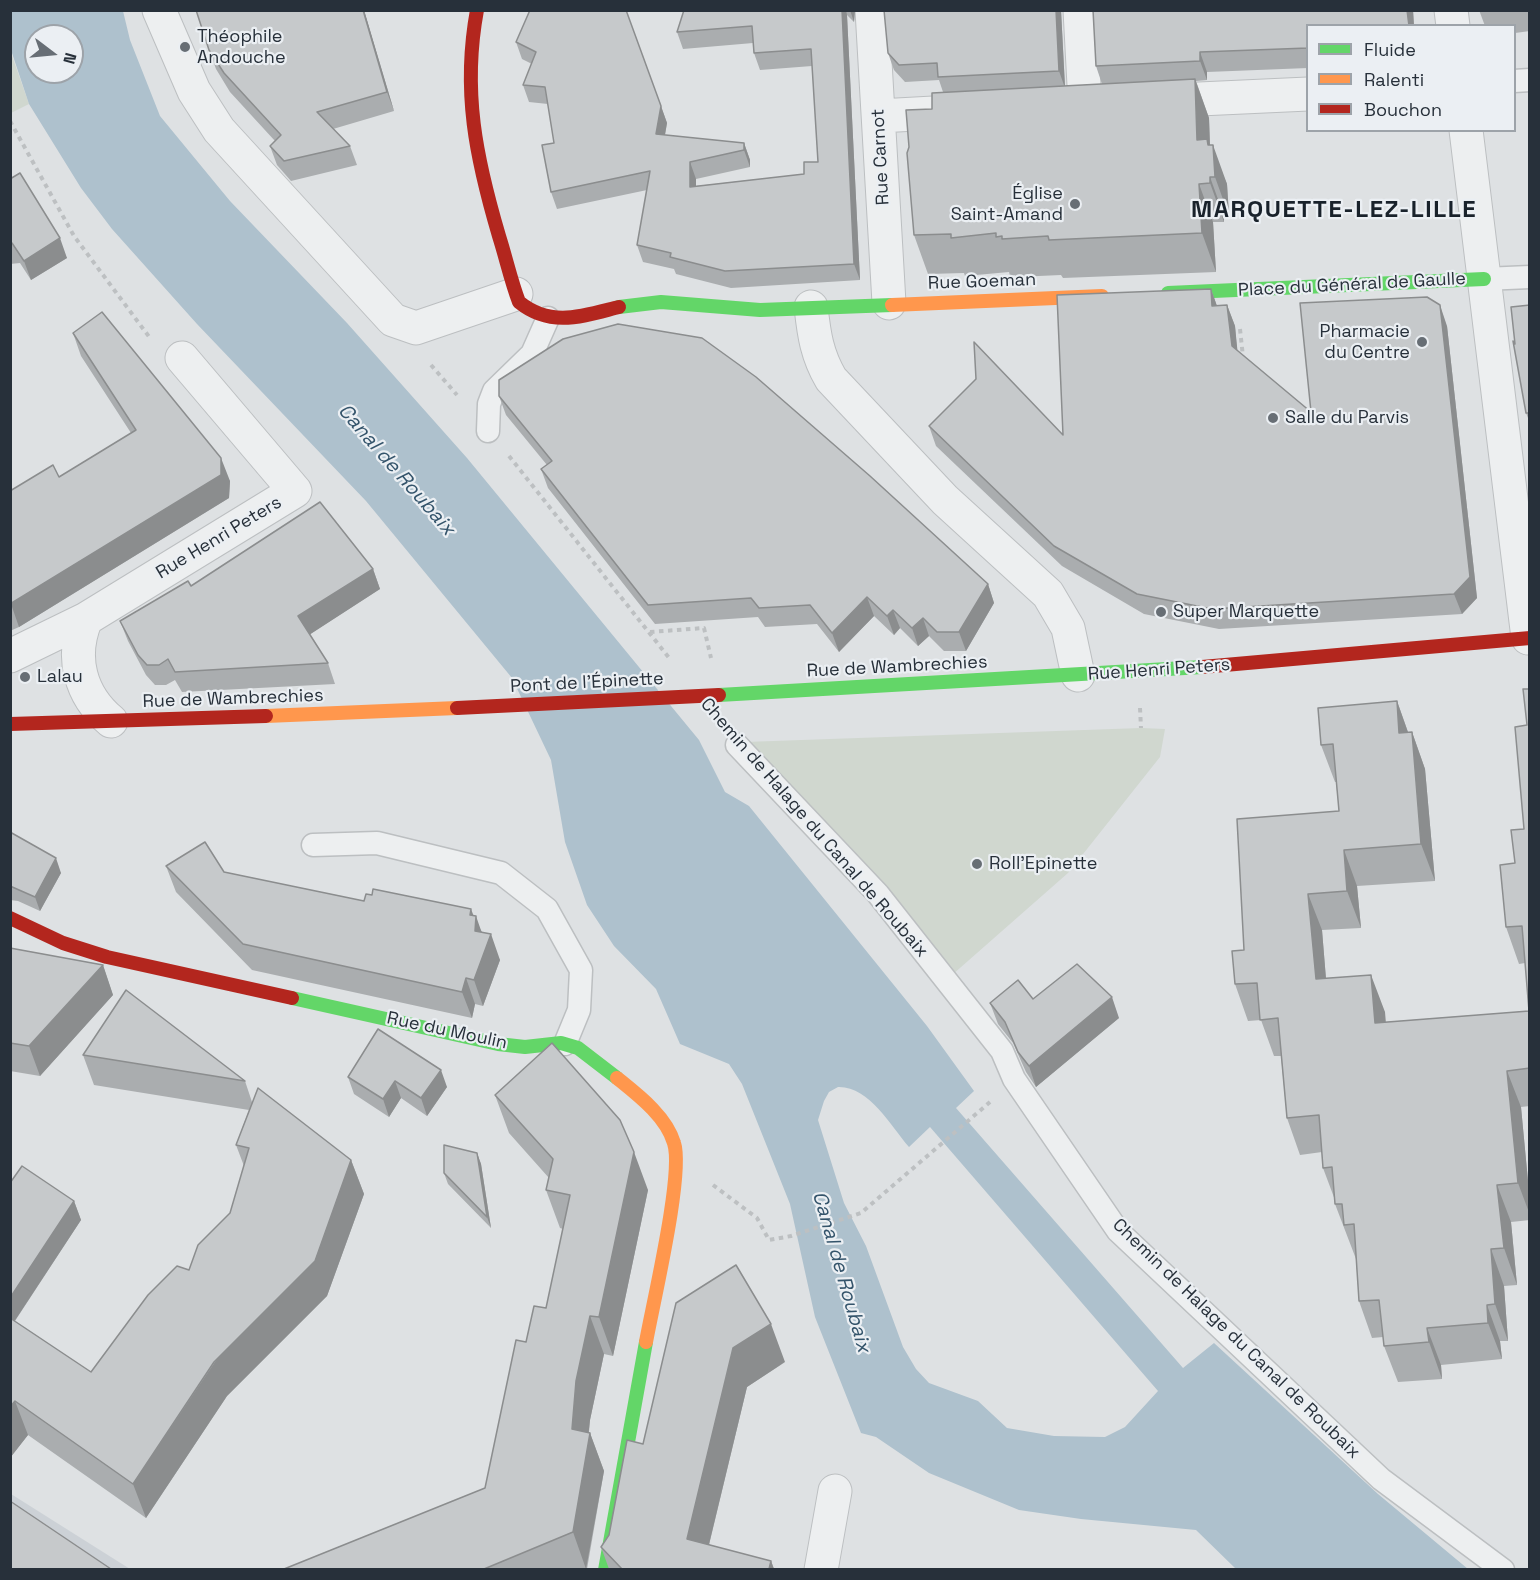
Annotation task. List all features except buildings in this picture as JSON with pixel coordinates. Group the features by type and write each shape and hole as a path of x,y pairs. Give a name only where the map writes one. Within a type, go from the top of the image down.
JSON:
{"street":[{"path":"159,10 189,82 219,130 393,320 401,325 416,327 516,294"},
{"path":"477,10 469,65 470,110 477,147 516,294 523,307 548,318"},
{"name":"Rue Carnot","path":"872,10 889,303"},
{"path":"1080,10 1085,105"},
{"path":"1050,106 1306,94"},
{"path":"879,116 982,110"},
{"path":"1466,132 1529,638"},
{"name":"Place du Général de Gaulle","path":"1150,294 1484,279"},
{"name":"Rue Goeman","path":"548,318 565,320 630,305 661,302 745,311 1114,295"},
{"name":"Rue Henri Peters","path":"811,307 815,342 820,360 831,379 945,500 1048,594 1068,628 1078,675 1271,663 1529,638"},
{"name":"Rue Henri Peters","path":"10,656 86,619 295,491 182,358"},
{"path":"86,619 81,630 79,653 82,684 95,706 111,721"},
{"name":"Rue de Wambrechies","path":"718,695 1078,675"},
{"name":"Pont de l'Épinette","path":"457,708 718,695"},
{"name":"Rue de Wambrechies","path":"10,724 457,708"},
{"name":"Rue du Moulin","path":"10,918 63,943 107,957 498,1044 525,1047 565,1044"},
{"path":"565,1044 578,1048 598,1062 662,1118 670,1130 677,1157 605,1569"},
{"path":"821,1569 835,1491"}],"lane":[{"path":"1484,279 1530,277"},
{"path":"488,431 489,404 494,392 532,354 548,318"},
{"name":"Chemin de Halage du Canal de Roubaix","path":"737,745 878,894 1002,1051 1014,1079 1118,1231 1381,1479 1503,1569"},
{"path":"313,845 377,843 501,873 547,909 581,970 579,1010 565,1044"}],"path":[{"path":"10,121 80,244 159,351 182,358"},
{"path":"1238,290 1244,368"},
{"path":"393,320 556,512 671,660"},
{"path":"649,632 704,628 718,695"},
{"path":"677,1157 758,1218 769,1240 791,1236 861,1213 972,1118"}],"shaded area":[{"path":"10,50 29,104 11,113 10,113"},
{"path":"1165,729 1160,757 1068,873 952,975 745,742"},
{"path":"11,1494 130,1569 11,1569"}],"water":[{"name":"Canal de Roubaix","path":"10,11 123,11 130,40 160,116 230,201 347,323 467,458 699,740 725,792 749,806 927,1026 974,1091 956,1108 1183,1368 1214,1343 1378,1494 1468,1569 1236,1569 1196,1530 1081,1519 1019,1510 929,1473 876,1437 861,1433 815,1317 790,1204 742,1084 729,1064 680,1044 656,989 614,946 587,905 565,842 551,760 512,678 366,501 197,324 112,229 81,188 29,104 11,50","holes":["838,1087 849,1088 869,1100 909,1147 930,1127 1158,1391 1125,1427 1105,1437 1054,1436 1007,1428 978,1401 929,1383 916,1369 903,1347 866,1246 844,1203 818,1120 829,1092"]}],"traffic: fast":[{"path":"1168,293 1484,279"},
{"path":"619,307 661,302 760,310 892,305"},
{"path":"719,695 1202,667"},
{"path":"292,998 498,1044 525,1047 561,1043 578,1048 617,1078"},
{"path":"605,1570 646,1342"}],"traffic: slow":[{"path":"892,305 1102,296"},
{"path":"266,716 457,708"},
{"path":"617,1078 650,1107 665,1124 674,1143 676,1159 671,1209 646,1342"}],"traffic: jam":[{"path":"477,10 473,40 471,97 478,152 491,207 519,302 543,315 568,318 619,307"},
{"path":"1202,667 1530,638"},
{"path":"457,708 719,695"},
{"path":"10,724 266,716"},
{"path":"10,918 63,943 107,957 292,998"}],"place":[{"name":"Théophile Andouche","path":"185,47"},
{"name":"Église Saint-Amand","path":"1075,204"},
{"name":"Pharmacie du Centre","path":"1422,342"},
{"name":"Salle du Parvis","path":"1273,418"},
{"name":"Super Marquette","path":"1161,612"},
{"name":"Lalau","path":"25,677"},
{"name":"Roll'Epinette","path":"977,864"}],"district":[{"name":"MARQUETTE-LEZ-LILLE","path":"1334,210"}]}
